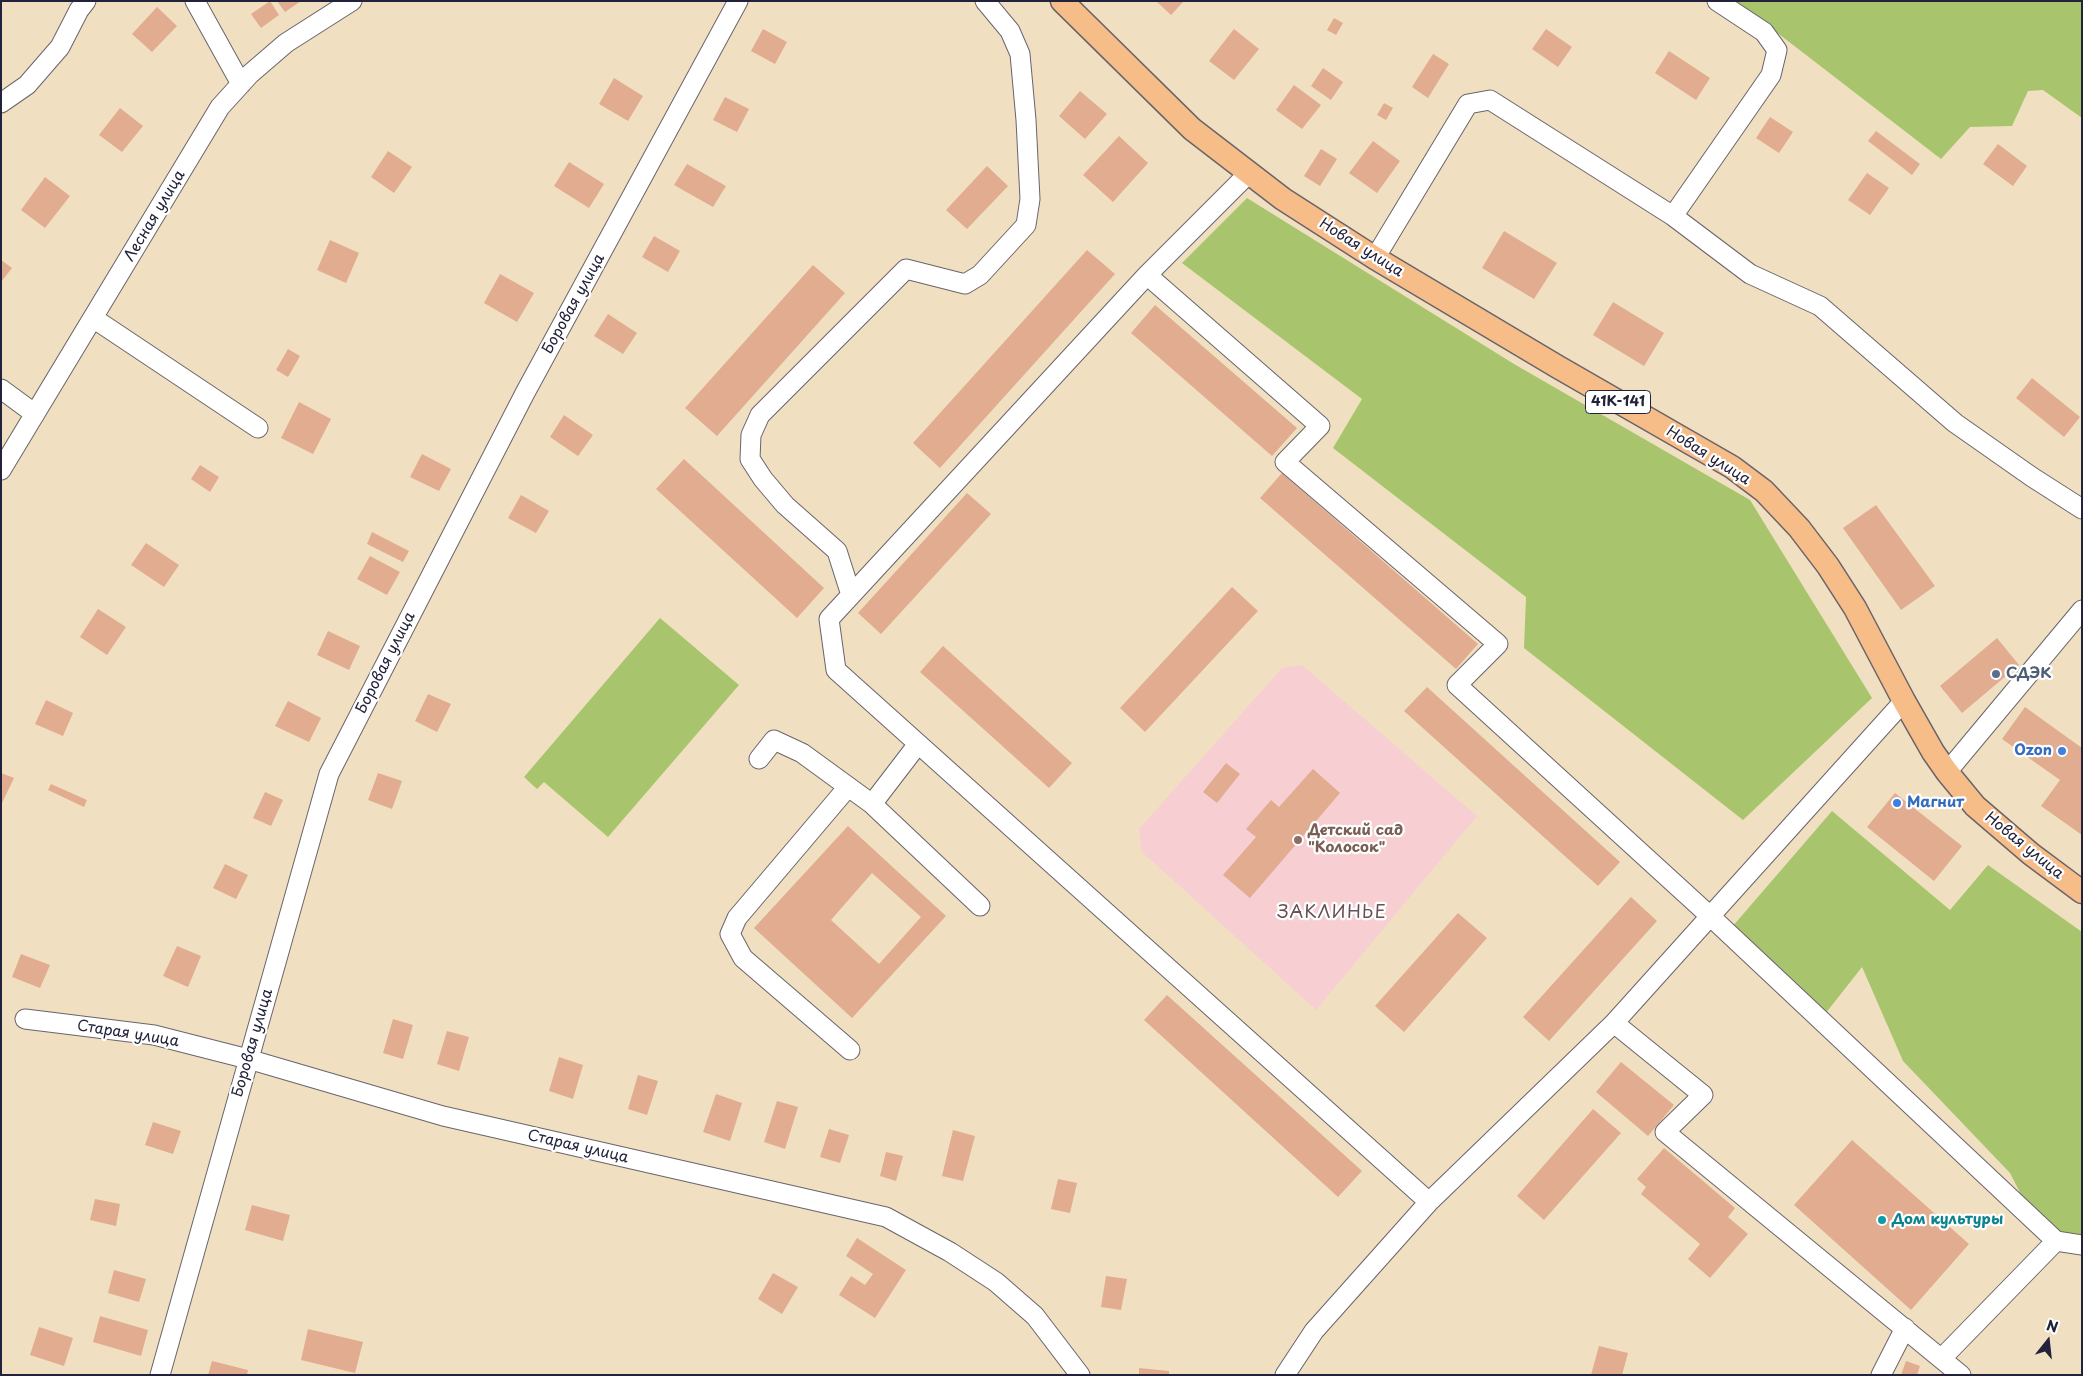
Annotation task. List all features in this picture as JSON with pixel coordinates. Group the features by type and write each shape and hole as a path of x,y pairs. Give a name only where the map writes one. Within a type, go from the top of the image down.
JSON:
{"main road":[{"name":"Новая улица","path":"1062,1 1192,129 1283,199 1375,258 1558,367 1732,467 1764,491 1799,528 1828,566 1855,608 1904,701 1933,752 1947,772 1975,806 2030,854 2082,892"}],"street":[{"path":"1,103 27,85 60,47 79,10 86,1"},
{"path":"195,1 241,84"},
{"name":"Лесная улица","path":"1,470 220,107 250,74 286,43 352,1"},
{"name":"Боровая улица","path":"160,1375 329,774 525,393 738,1"},
{"path":"851,595 837,551 785,506 750,459 751,435 760,415 906,269 965,284 980,274 1026,225 1030,200 1020,54 1010,31 985,1"},
{"path":"1673,216 1771,75 1777,50 1764,32 1717,1"},
{"path":"1375,258 1468,104 1490,100 1673,216 1750,274 1820,306 1956,423 2082,509"},
{"path":"1249,173 1147,275 828,619 836,670 1430,1202"},
{"path":"1147,275 1320,426 1285,462 1498,644 1456,685 1710,916 2056,1241 2082,1245"},
{"path":"93,318 258,428"},
{"path":"1,388 35,414"},
{"path":"1947,772 2082,610"},
{"path":"1285,1375 1314,1331 1430,1202 1614,1023 1904,701"},
{"path":"759,759 774,740 802,752 872,804 980,906"},
{"path":"872,804 918,744"},
{"path":"848,787 737,918 730,934 743,958 850,1050"},
{"name":"Старая улица","path":"25,1020 154,1035 248,1059 443,1116 886,1217 950,1252 996,1282 1035,1316 1080,1375"},
{"path":"1614,1023 1703,1095 1665,1132 1962,1375"},
{"path":"1942,1358 2056,1241"},
{"path":"1881,1375 1905,1328"}],"shaded area":[{"name":"Детский сад \"Колосок\"","path":"1302,665 1477,816 1316,1010 1141,851 1139,829 1282,668"}],"green space":[{"path":"1736,1 2082,1 2082,118 2043,90 2028,91 2012,126 1970,127 1941,159"},
{"path":"1247,198 1514,364 1750,500 1872,698 1743,820 1524,648 1526,597 1333,448 1362,399 1182,263"},
{"path":"660,618 739,685 608,837 544,782 537,789 524,777"},
{"path":"1832,811 1950,910 1988,865 2082,932 2082,1237 2037,1226 2010,1173 1903,1061 1862,967 1822,1018 1726,934"}],"building":[{"path":"270,1 279,15 261,28 251,14"},
{"path":"277,1 301,1 285,12"},
{"path":"1156,1 1184,1 1171,15"},
{"path":"157,7 177,26 152,52 132,34"},
{"path":"1334,18 1343,23 1336,35 1327,30"},
{"path":"763,29 787,42 775,64 751,51"},
{"path":"1234,29 1259,49 1234,80 1209,61"},
{"path":"1546,29 1572,47 1558,67 1532,49"},
{"path":"1669,51 1710,78 1696,100 1655,73"},
{"path":"1433,54 1449,64 1428,98 1412,87"},
{"path":"1323,68 1343,82 1331,100 1311,86"},
{"path":"614,78 643,96 628,121 599,104"},
{"path":"1294,85 1321,105 1302,129 1276,110"},
{"path":"1080,91 1107,114 1085,139 1059,116"},
{"path":"725,97 749,109 737,132 713,120"},
{"path":"1384,103 1393,108 1386,120 1377,115"},
{"path":"120,108 143,126 122,152 99,135"},
{"path":"1770,117 1793,132 1779,153 1756,138"},
{"path":"1876,131 1920,164 1912,175 1868,141"},
{"path":"1119,136 1148,163 1113,202 1083,175"},
{"path":"1373,141 1400,161 1377,193 1349,173"},
{"path":"1998,144 2027,166 2013,186 1983,164"},
{"path":"1321,149 1337,159 1320,186 1304,176"},
{"path":"388,151 412,167 394,193 371,177"},
{"path":"569,162 604,184 589,208 554,186"},
{"path":"687,164 726,186 713,207 674,185"},
{"path":"987,166 1008,186 967,229 946,210"},
{"path":"1867,173 1889,188 1870,215 1848,200"},
{"path":"45,177 70,196 45,228 21,210"},
{"path":"1504,231 1557,263 1534,299 1482,268"},
{"path":"654,236 680,251 668,272 642,257"},
{"path":"330,240 359,253 346,283 317,270"},
{"path":"1087,250 1115,274 940,468 913,443"},
{"path":"1,260 12,268 1,282"},
{"path":"813,265 845,293 717,436 685,408"},
{"path":"500,274 534,293 517,322 484,303"},
{"path":"1613,302 1664,333 1644,366 1593,335"},
{"path":"1155,305 1297,428 1272,456 1131,333"},
{"path":"608,314 637,333 623,354 594,336"},
{"path":"288,349 300,356 288,377 276,370"},
{"path":"2032,378 2080,417 2064,437 2016,398"},
{"path":"299,402 331,419 313,454 281,438"},
{"path":"564,415 593,435 578,456 550,437"},
{"path":"422,454 451,469 439,491 410,477"},
{"path":"684,459 824,588 797,618 656,489"},
{"path":"200,465 219,477 210,492 191,479"},
{"path":"1282,473 1478,644 1456,669 1260,498"},
{"path":"967,493 991,514 881,634 858,613"},
{"path":"521,495 549,511 536,533 508,518"},
{"path":"1876,505 1935,586 1901,610 1843,528"},
{"path":"372,532 409,551 403,562 367,544"},
{"path":"146,543 179,565 164,587 131,565"},
{"path":"370,556 400,572 387,595 357,579"},
{"path":"1232,587 1258,611 1145,732 1120,708"},
{"path":"98,609 126,627 107,655 80,637"},
{"path":"328,631 360,646 349,670 317,655"},
{"path":"1997,638 2019,665 1962,713 1940,686"},
{"path":"943,646 1072,763 1049,788 920,672"},
{"path":"1427,687 1620,862 1598,886 1404,711"},
{"path":"428,694 451,704 437,732 415,721"},
{"path":"46,700 73,713 63,736 35,724"},
{"path":"288,701 321,718 309,742 275,726"},
{"path":"2025,707 2082,748 2082,835 2041,806 2060,780 2002,739"},
{"path":"1226,763 1240,774 1217,803 1203,792"},
{"path":"1313,769 1340,793 1250,898 1223,875 1256,837 1246,829 1271,800 1279,807"},
{"path":"1,773 14,778 1,805"},
{"path":"378,773 402,781 392,809 368,800"},
{"path":"51,784 87,800 84,807 48,790"},
{"path":"265,792 283,800 271,826 253,818"},
{"path":"1895,793 1962,846 1934,881 1867,827"},
{"path":"848,826 946,916 852,1018 754,928","holes":["872,873 921,917 879,964 831,920"]},
{"path":"225,864 248,875 236,899 213,888"},
{"path":"1631,897 1657,921 1549,1041 1523,1017"},
{"path":"1458,913 1487,938 1404,1032 1375,1006"},
{"path":"177,946 201,956 188,987 163,976"},
{"path":"21,954 50,965 40,988 12,977"},
{"path":"1167,995 1362,1171 1338,1197 1144,1020"},
{"path":"393,1019 413,1025 403,1059 383,1053"},
{"path":"447,1031 469,1037 459,1071 437,1064"},
{"path":"559,1057 583,1065 573,1099 549,1091"},
{"path":"1621,1062 1674,1105 1648,1136 1596,1092"},
{"path":"638,1075 658,1081 647,1115 628,1109"},
{"path":"716,1094 742,1103 730,1141 703,1132"},
{"path":"777,1101 798,1107 785,1149 764,1142"},
{"path":"1593,1109 1621,1133 1544,1220 1517,1196"},
{"path":"153,1122 181,1131 173,1154 145,1145"},
{"path":"829,1129 849,1135 840,1163 820,1157"},
{"path":"953,1130 975,1136 963,1181 942,1176"},
{"path":"1852,1140 1969,1244 1911,1310 1794,1205"},
{"path":"1664,1148 1735,1208 1728,1217 1748,1234 1710,1278 1688,1259 1700,1244 1641,1194 1646,1187 1637,1179"},
{"path":"886,1152 903,1156 896,1181 880,1176"},
{"path":"1058,1179 1077,1183 1070,1213 1051,1209"},
{"path":"95,1199 120,1204 116,1226 90,1220"},
{"path":"252,1205 290,1215 283,1241 245,1230"},
{"path":"857,1238 906,1270 875,1318 839,1295 851,1276 865,1285 873,1274 846,1256"},
{"path":"114,1270 146,1279 139,1302 108,1293"},
{"path":"773,1273 798,1287 782,1314 758,1299"},
{"path":"1106,1276 1127,1279 1121,1310 1101,1307"},
{"path":"100,1316 148,1330 141,1356 93,1342"},
{"path":"39,1327 73,1338 64,1366 30,1355"},
{"path":"308,1329 363,1342 355,1373 301,1360"},
{"path":"1599,1346 1628,1353 1622,1375 1591,1375"},
{"path":"212,1361 248,1370 247,1375 208,1375"},
{"path":"1906,1361 1920,1366 1917,1375 1901,1375"},
{"path":"1139,1368 1169,1371 1169,1375 1139,1375"}],"place":[{"name":"СДЭК","path":"1996,674"},
{"name":"Ozon","path":"2062,751"},
{"name":"Магнит","path":"1897,803"},
{"name":"Детский сад \"Колосок\"","path":"1298,840"},
{"name":"Дом культуры","path":"1882,1220"}],"district":[{"name":"ЗАКЛИНЬЕ","path":"1332,913"}]}
